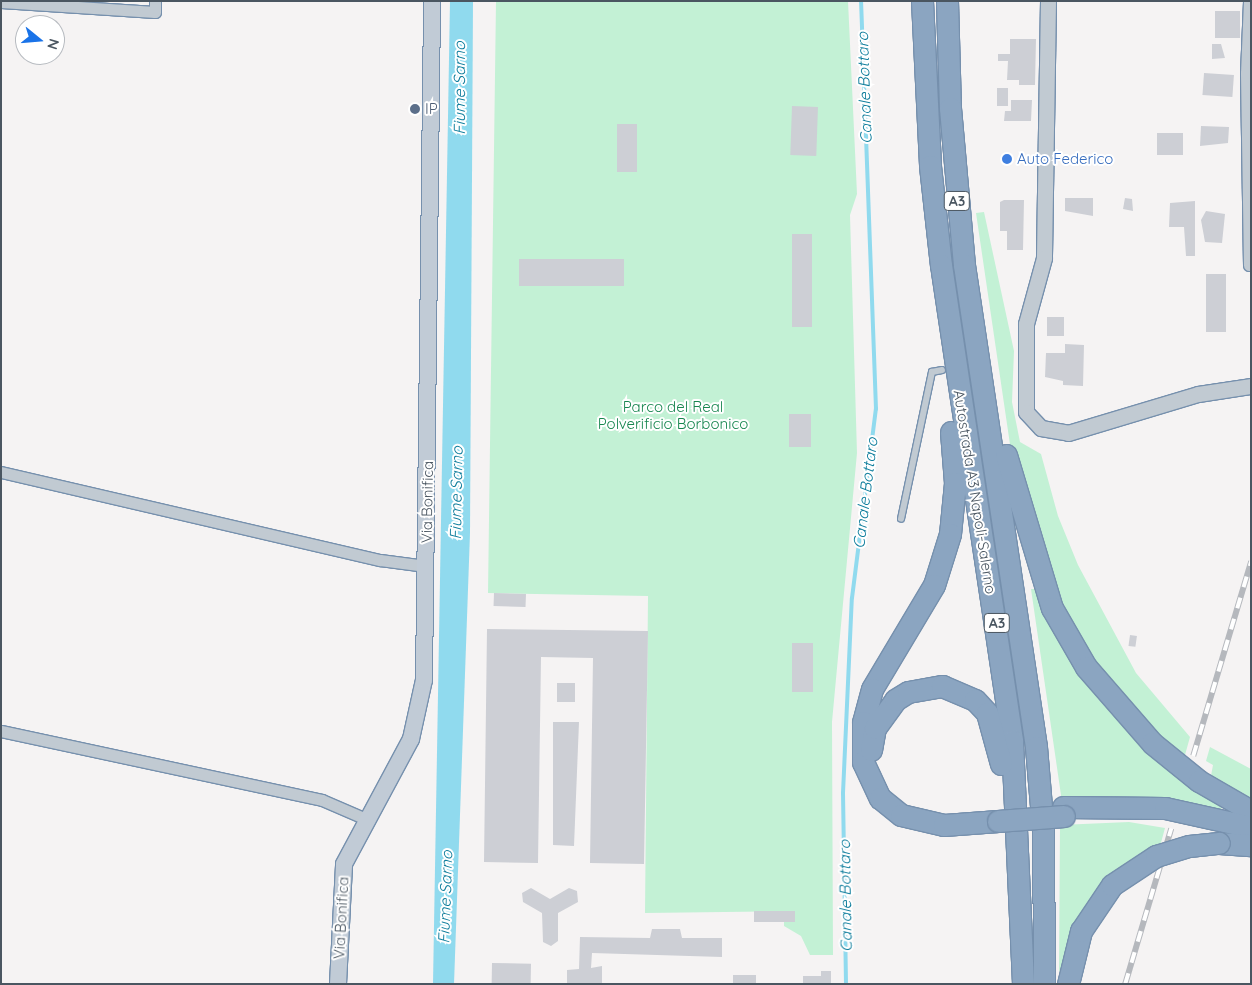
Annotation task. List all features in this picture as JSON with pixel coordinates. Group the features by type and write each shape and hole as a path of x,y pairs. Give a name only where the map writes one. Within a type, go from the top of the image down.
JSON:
{"highway":[{"name":"Autostrada A3 Napoli-Salerno","path":"922,1 930,166 941,265 1006,688 1016,794 1023,984"},
{"name":"Autostrada A3 Napoli-Salerno","path":"947,1 950,118 968,294 1036,747 1043,830 1044,984"},
{"path":"941,265 942,370 954,459 950,534 934,585 872,689 863,722 863,762 880,798 901,815 944,825 997,817 1165,808 1251,827"},
{"path":"968,294 989,371 1010,477 1045,589 1065,633 1106,694 1152,743 1199,781 1251,811"},
{"path":"997,817 942,816 920,812 897,802 882,786 871,760 871,744 884,712 895,700 925,686 959,690 987,712 994,728 1003,784 1012,984"},
{"path":"1063,812 1132,814 1251,836"},
{"path":"1068,984 1081,931 1112,885 1156,856 1190,846 1219,843 1251,845"}],"main road":[{"name":"Via Bonifica","path":"338,984 341,880 354,841 400,763 418,716 424,680 432,1"}],"street":[{"path":"1,2 155,12 155,1"},
{"path":"1048,1 1044,258 1026,324 1026,412 1041,428 1068,433 1198,394 1251,386"},
{"path":"1249,1 1249,265"},
{"path":"1,472 380,560 426,566"},
{"path":"1,731 322,800 366,820"}],"lane":[{"path":"901,519 932,372 942,370"}],"green space":[{"name":"Parco del Real Polverificio Borbonico","path":"496,1 848,1 857,194 850,215 857,453 832,722 833,955 810,955 801,936 784,926 784,922 795,922 795,911 645,913 648,596 488,593"},
{"path":"984,212 1014,351 1012,402 1020,442 1041,454 1058,516 1078,565 1136,673 1190,737 1185,755 1177,757 1099,674 1063,615 1012,458 976,213"},
{"path":"1031,589 1038,589 1050,620 1222,805 1220,817 1062,802"},
{"path":"1210,747 1251,769 1251,806 1210,781 1213,765 1206,761"},
{"path":"1129,822 1165,828 1159,850 1132,863 1059,972 1060,825"}],"water":[{"name":"Fiume Sarno","path":"450,1 473,1 470,533 454,984 433,984"}],"building":[{"path":"1215,11 1240,11 1240,38 1215,38"},
{"path":"1010,39 1036,39 1035,85 1019,85 1019,80 1007,80 1008,61 998,61 998,54 1010,54"},
{"path":"1212,44 1221,44 1225,58 1212,59"},
{"path":"1204,73 1234,75 1232,97 1202,95"},
{"path":"997,88 1008,88 1008,106 997,106"},
{"path":"1011,100 1032,100 1031,121 1004,121 1005,111 1011,111"},
{"path":"792,106 818,107 816,156 790,155"},
{"path":"617,124 637,124 637,172 617,172"},
{"path":"1201,126 1229,127 1228,143 1200,146"},
{"path":"1157,133 1183,133 1183,155 1157,155"},
{"path":"1065,198 1093,198 1093,216 1065,211"},
{"path":"1125,198 1132,199 1133,211 1123,209"},
{"path":"1004,200 1024,200 1023,250 1007,250 1007,231 1000,231 1000,202"},
{"path":"1195,201 1195,256 1186,256 1184,227 1169,227 1170,203"},
{"path":"1206,211 1225,214 1222,243 1205,242 1201,220"},
{"path":"792,234 812,234 812,327 792,327"},
{"path":"519,259 624,259 624,286 519,286"},
{"path":"1206,274 1226,274 1226,332 1206,332"},
{"path":"1047,317 1064,317 1064,336 1047,336"},
{"path":"1065,344 1084,345 1083,386 1063,385 1063,381 1045,377 1046,353 1065,353"},
{"path":"789,414 811,414 811,447 789,447"},
{"path":"494,593 526,594 526,607 494,606"},
{"path":"487,629 648,631 644,864 590,863 593,658 541,657 538,863 484,862"},
{"path":"1130,635 1137,636 1135,647 1128,646"},
{"path":"792,643 813,643 813,692 792,692"},
{"path":"557,683 575,683 575,702 557,702"},
{"path":"553,722 579,722 574,846 553,845"},
{"path":"531,888 550,899 569,888 577,891 578,902 558,913 558,941 551,946 543,942 542,913 523,902 522,893"},
{"path":"754,911 795,911 795,922 754,922"},
{"path":"652,929 680,929 682,938 722,938 722,957 592,953 591,968 602,966 602,984 567,984 567,970 579,969 580,937 650,938"},
{"path":"492,963 531,964 531,984 492,984"},
{"path":"821,971 831,971 831,984 803,984 803,976 821,976"},
{"path":"733,975 756,975 756,984 733,984"}],"waterway":[{"name":"Canale Bottaro","path":"846,984 843,793 852,598 876,409 861,1"}],"railway":[{"path":"1193,756 1251,561"},
{"path":"1125,984 1171,829"}],"place":[{"name":"IP","path":"415,109"},
{"name":"Auto Federico","path":"1007,159"}]}
